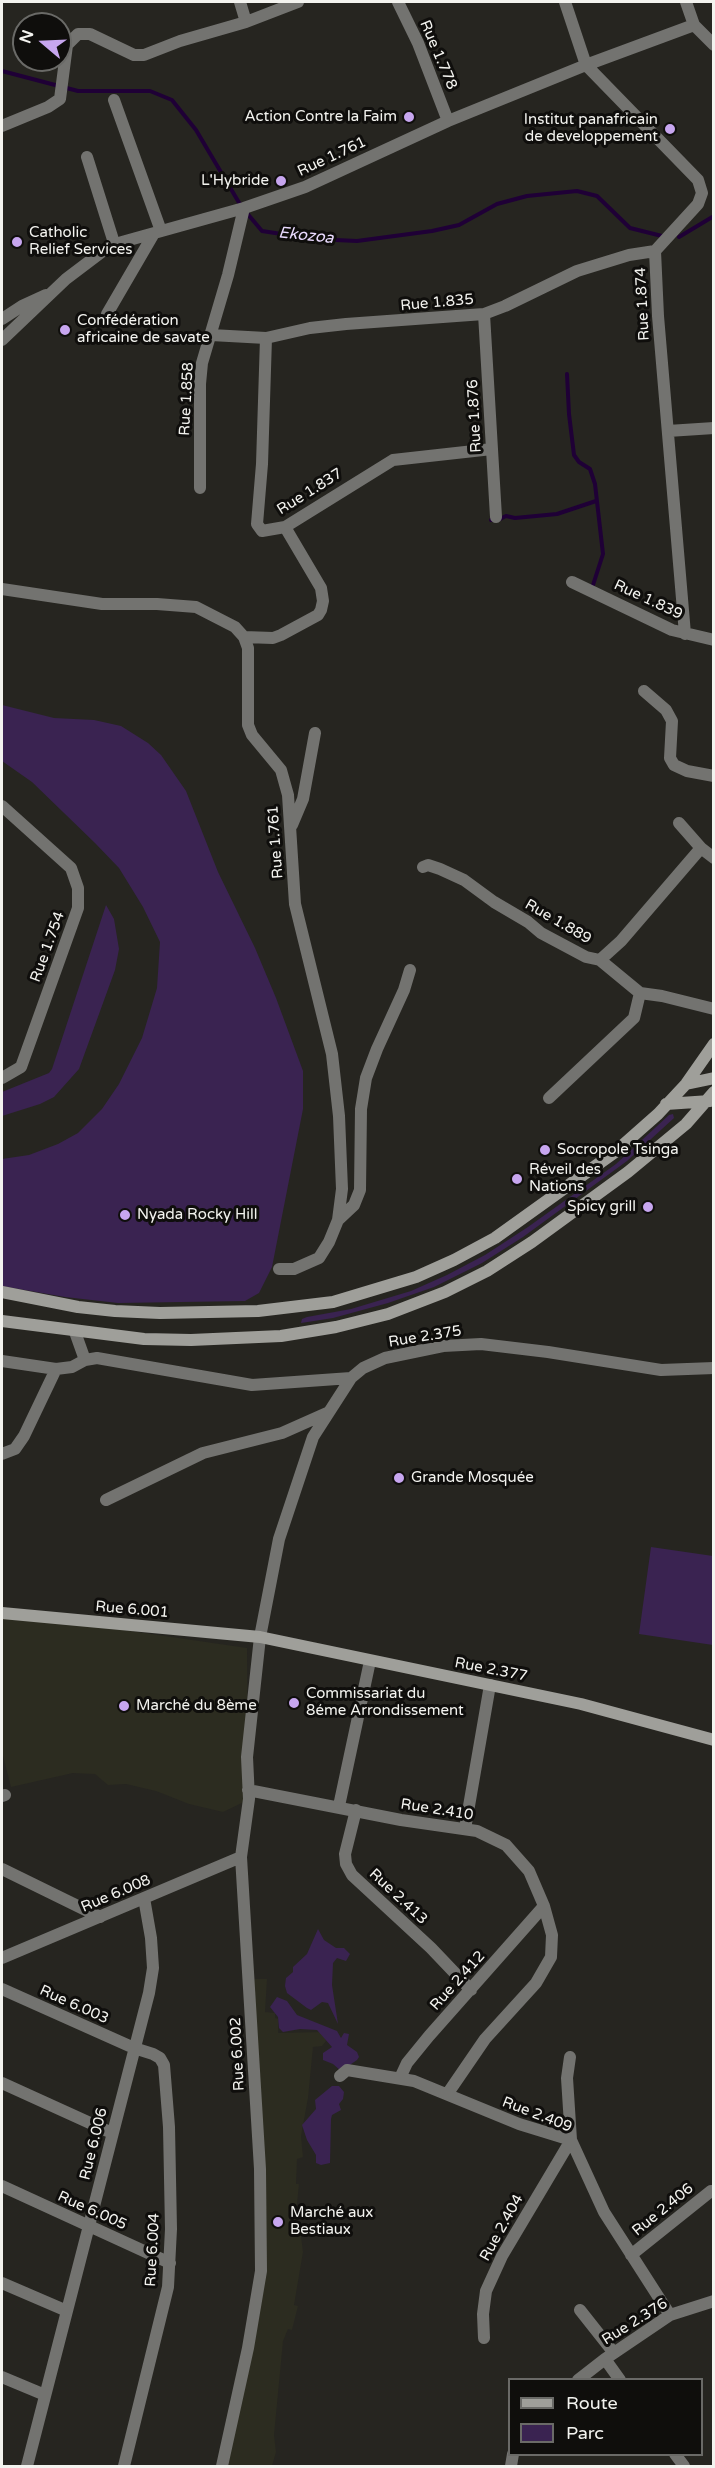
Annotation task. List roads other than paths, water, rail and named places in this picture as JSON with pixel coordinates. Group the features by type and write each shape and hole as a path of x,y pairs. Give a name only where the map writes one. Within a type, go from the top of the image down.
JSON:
{"main road":[{"path":"2,1292 78,1307 160,1313 278,1309 333,1302 416,1277 495,1238 615,1152 686,1084 714,1044"},
{"path":"686,1084 714,1078"},
{"path":"666,1104 711,1098"},
{"path":"2,1321 144,1339 263,1338 336,1327 388,1314 445,1292 532,1242 628,1172 686,1124 711,1098"},
{"name":"Rue 6.001","path":"2,1613 260,1637"},
{"name":"Rue 2.377","path":"260,1637 370,1662 609,1710 714,1740"}],"street":[{"path":"240,2 246,22"},
{"path":"2,126 48,107 60,99 67,45 78,34 90,34 134,55 144,55 180,41 246,22 298,2"},
{"name":"Rue 1.778","path":"398,2 418,43 447,121"},
{"name":"Rue 1.874","path":"565,2 586,64 698,180 708,194 655,251 657,316 685,634"},
{"path":"686,2 694,26 714,45"},
{"name":"Rue 1.761","path":"2,340 66,279 103,251 305,187 447,121 586,64 694,26"},
{"path":"107,314 157,233 114,100"},
{"path":"87,157 115,246"},
{"name":"Rue 1.858","path":"200,488 202,363 244,208"},
{"name":"Rue 1.835","path":"211,335 266,338 310,328 337,325 484,314 577,271 629,255 655,251"},
{"path":"2,319 22,306 53,292"},
{"name":"Rue 1.876","path":"484,314 496,517"},
{"name":"Rue 1.837","path":"266,338 262,464 257,525 262,531 285,527 393,460 492,449"},
{"path":"668,431 714,428"},
{"path":"2,589 102,604 196,607 235,627 244,637 273,638 318,615 323,601 321,588 285,527"},
{"name":"Rue 1.839","path":"572,582 649,620 685,634 714,640"},
{"name":"Rue 1.761","path":"244,637 248,648 248,725 252,735 281,770 288,795 295,903 332,1054 339,1116 342,1188 338,1220 319,1258 294,1269 279,1269"},
{"path":"645,691 666,710 672,721 670,758 674,765 687,771 714,776"},
{"path":"290,828 303,799 315,733"},
{"name":"Rue 1.754","path":"2,806 71,868 78,888 78,908 21,1067 2,1078"},
{"path":"679,823 701,848 714,858"},
{"path":"600,960 621,941 701,848"},
{"name":"Rue 1.889","path":"423,867 440,869 464,880 541,933 586,957 600,960 640,993"},
{"path":"338,1220 354,1205 360,1190 361,1109 366,1078 404,990 410,970"},
{"path":"549,1098 634,1018 640,993 714,1009"},
{"path":"75,1332 86,1360"},
{"name":"Rue 2.375","path":"260,1637 279,1539 313,1437 351,1378 363,1368 385,1358 443,1346 481,1344 661,1370 709,1368"},
{"path":"2,1361 56,1369 72,1367 86,1360 97,1358 252,1385 351,1378"},
{"path":"709,1368 714,1381"},
{"path":"2,1454 15,1449 24,1436 56,1369"},
{"path":"106,1500 203,1453 282,1433 327,1413"},
{"name":"Rue 6.002","path":"222,2466 248,2348 261,2271 260,2169 241,1857 249,1799 247,1757 260,1637"},
{"path":"339,1806 370,1662"},
{"path":"465,1829 490,1685"},
{"name":"Rue 2.410","path":"248,1790 339,1806 401,1820 465,1829 491,1836 506,1845 528,1871 544,1906 552,1935 551,1957 536,1983 485,2039 448,2093"},
{"name":"Rue 2.413","path":"356,1810 345,1854 346,1864 352,1875 431,1948 471,1990"},
{"name":"Rue 6.008","path":"2,1958 241,1857"},
{"path":"2,1869 100,1917"},
{"name":"Rue 6.006","path":"27,2466 135,2048 153,1968 151,1938 144,1898"},
{"name":"Rue 2.412","path":"400,2078 407,2063 422,2045 544,1906"},
{"name":"Rue 6.003","path":"2,1989 135,2048"},
{"name":"Rue 6.004","path":"124,2466 168,2287 170,2263 169,2127 164,2065 160,2058 135,2048"},
{"path":"570,2057 567,2078 571,2140"},
{"name":"Rue 2.409","path":"340,2076 347,2070 414,2080 519,2124 571,2140 604,2211 670,2315"},
{"path":"2,2083 112,2133"},
{"name":"Rue 2.404","path":"484,2338 483,2314 486,2291 502,2256 571,2140"},
{"name":"Rue 6.005","path":"2,2186 170,2263"},
{"name":"Rue 2.406","path":"631,2255 711,2191 714,2192"},
{"path":"2,2283 66,2311"},
{"name":"Rue 2.376","path":"579,2378 670,2315 714,2301"},
{"path":"580,2310 609,2356 620,2378"},
{"path":"2,2377 45,2396"}],"waterway":[{"name":"Ekozoa","path":"2,71 78,91 150,91 172,100 196,130 241,206"},
{"name":"Ekozoa","path":"246,212 262,231 314,239 357,241 459,225 497,204 527,196 577,191 597,196 630,228 662,236"},
{"name":"Ekozoa","path":"679,237 714,216"},
{"path":"567,374 574,455 579,462 590,469 595,484 603,554 593,585"},
{"path":"491,520 498,520 506,516 515,518 557,514 596,501"}],"place":[{"name":"Action Contre la Faim","path":"409,117"},
{"name":"Institut panafricain de developpement","path":"670,129"},
{"name":"L'Hybride","path":"281,181"},
{"name":"Catholic Relief Services","path":"17,242"},
{"name":"Confédération africaine de savate","path":"65,330"},
{"name":"Socropole Tsinga","path":"545,1150"},
{"name":"Réveil des Nations","path":"517,1179"},
{"name":"Spicy grill","path":"648,1207"},
{"name":"Nyada Rocky Hill","path":"125,1215"},
{"name":"Grande Mosquée","path":"399,1478"},
{"name":"Commissariat du 8éme Arrondissement","path":"294,1703"},
{"name":"Marché du 8ème","path":"124,1706"},
{"name":"Marché aux Bestiaux","path":"278,2222"}]}
